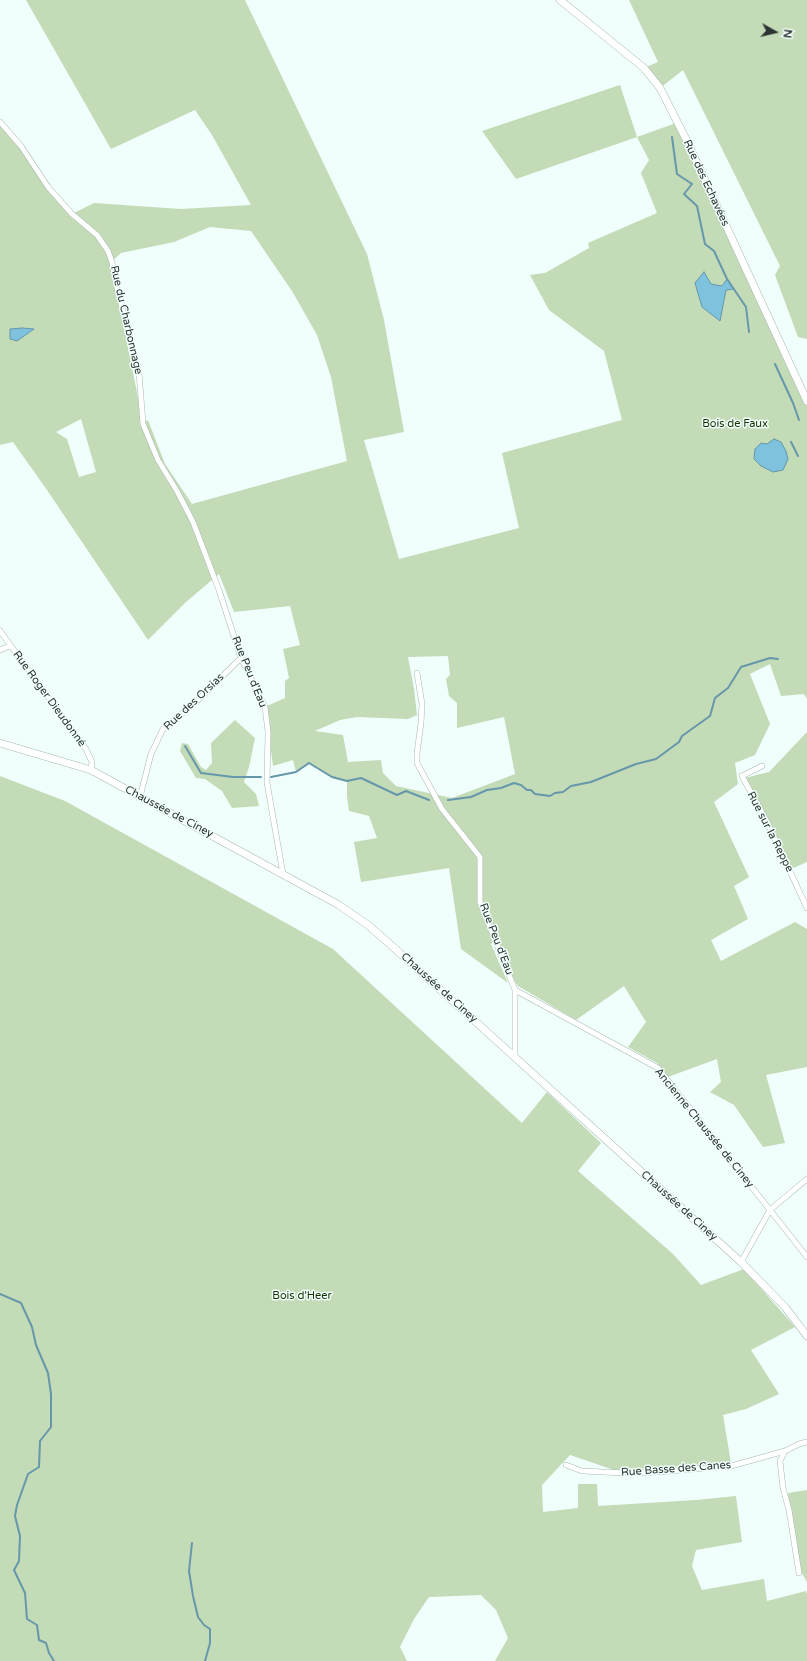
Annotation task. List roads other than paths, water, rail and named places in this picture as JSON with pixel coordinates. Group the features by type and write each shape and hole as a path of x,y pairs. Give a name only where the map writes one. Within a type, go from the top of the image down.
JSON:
{"main road":[{"name":"Rue des Echavées","path":"560,0 644,68 660,88 686,139 807,401"},
{"name":"Chaussée de Ciney","path":"0,743 91,770 339,905 368,925 515,1056 741,1262 785,1307 807,1336"}],"street":[{"name":"Rue du Charbonnage","path":"0,122 21,146 48,187 72,214 97,235 108,251 139,372 143,424 158,460 177,491 193,522 219,590"},
{"name":"Rue Peu d'Eau","path":"219,590 241,658 265,707 268,732 267,783 283,874"},
{"name":"Rue Roger Dieudonné","path":"0,630 10,646 86,749 92,762 91,770"},
{"path":"0,650 10,646"},
{"name":"Rue des Orsias","path":"140,797 152,754 163,728 197,701 241,658"},
{"name":"Rue Peu d'Eau","path":"417,673 422,704 417,763 442,809 480,857 480,902 515,990 515,1056"},
{"name":"Rue sur la Reppe","path":"762,766 742,776 767,822 807,908"},
{"name":"Ancienne Chaussée de Ciney","path":"515,990 658,1068 807,1257"},
{"path":"741,1262 770,1210 807,1179"},
{"name":"Rue Basse des Canes","path":"566,1466 582,1470 624,1473 658,1472 732,1466 785,1451 807,1442"},
{"path":"785,1451 780,1461 781,1474 789,1510 799,1573"}],"water":[{"path":"704,272 711,284 722,286 727,279 734,289 726,290 720,321 702,307 695,283"},
{"path":"10,329 34,329 17,341 10,339"},
{"path":"774,439 781,442 788,459 783,470 773,472 761,466 754,459 755,449 761,443 767,444"}],"waterway":[{"path":"672,137 677,174 692,184 684,194 697,206 705,244 714,251 727,279 746,307 749,332"},
{"path":"775,364 799,420"},
{"path":"791,442 798,456"},
{"path":"448,800 471,797 487,790 501,788 514,783 521,785 527,790 531,790 535,794 550,796 555,793 563,792 571,786 591,782 636,764 656,759 679,742 682,736 710,716 715,698 728,688 741,667 770,658 778,659"},
{"path":"185,746 201,773 233,777 261,777"},
{"path":"271,777 296,772 309,763 332,777 347,781 361,778 397,795 406,791 429,800"},
{"path":"0,1294 21,1303 32,1327 36,1345 48,1373 51,1394 51,1427 40,1441 39,1467 28,1474 17,1505 15,1516 20,1536 19,1561 14,1570 25,1593 27,1619 37,1625 39,1640 46,1643 49,1653 54,1661"},
{"path":"192,1543 189,1571 193,1596 198,1617 204,1625 210,1629 210,1643 205,1661"}],"park label":[{"name":"Bois de Faux","path":"735,424"},
{"name":"Bois d'Heer","path":"302,1296"}]}
